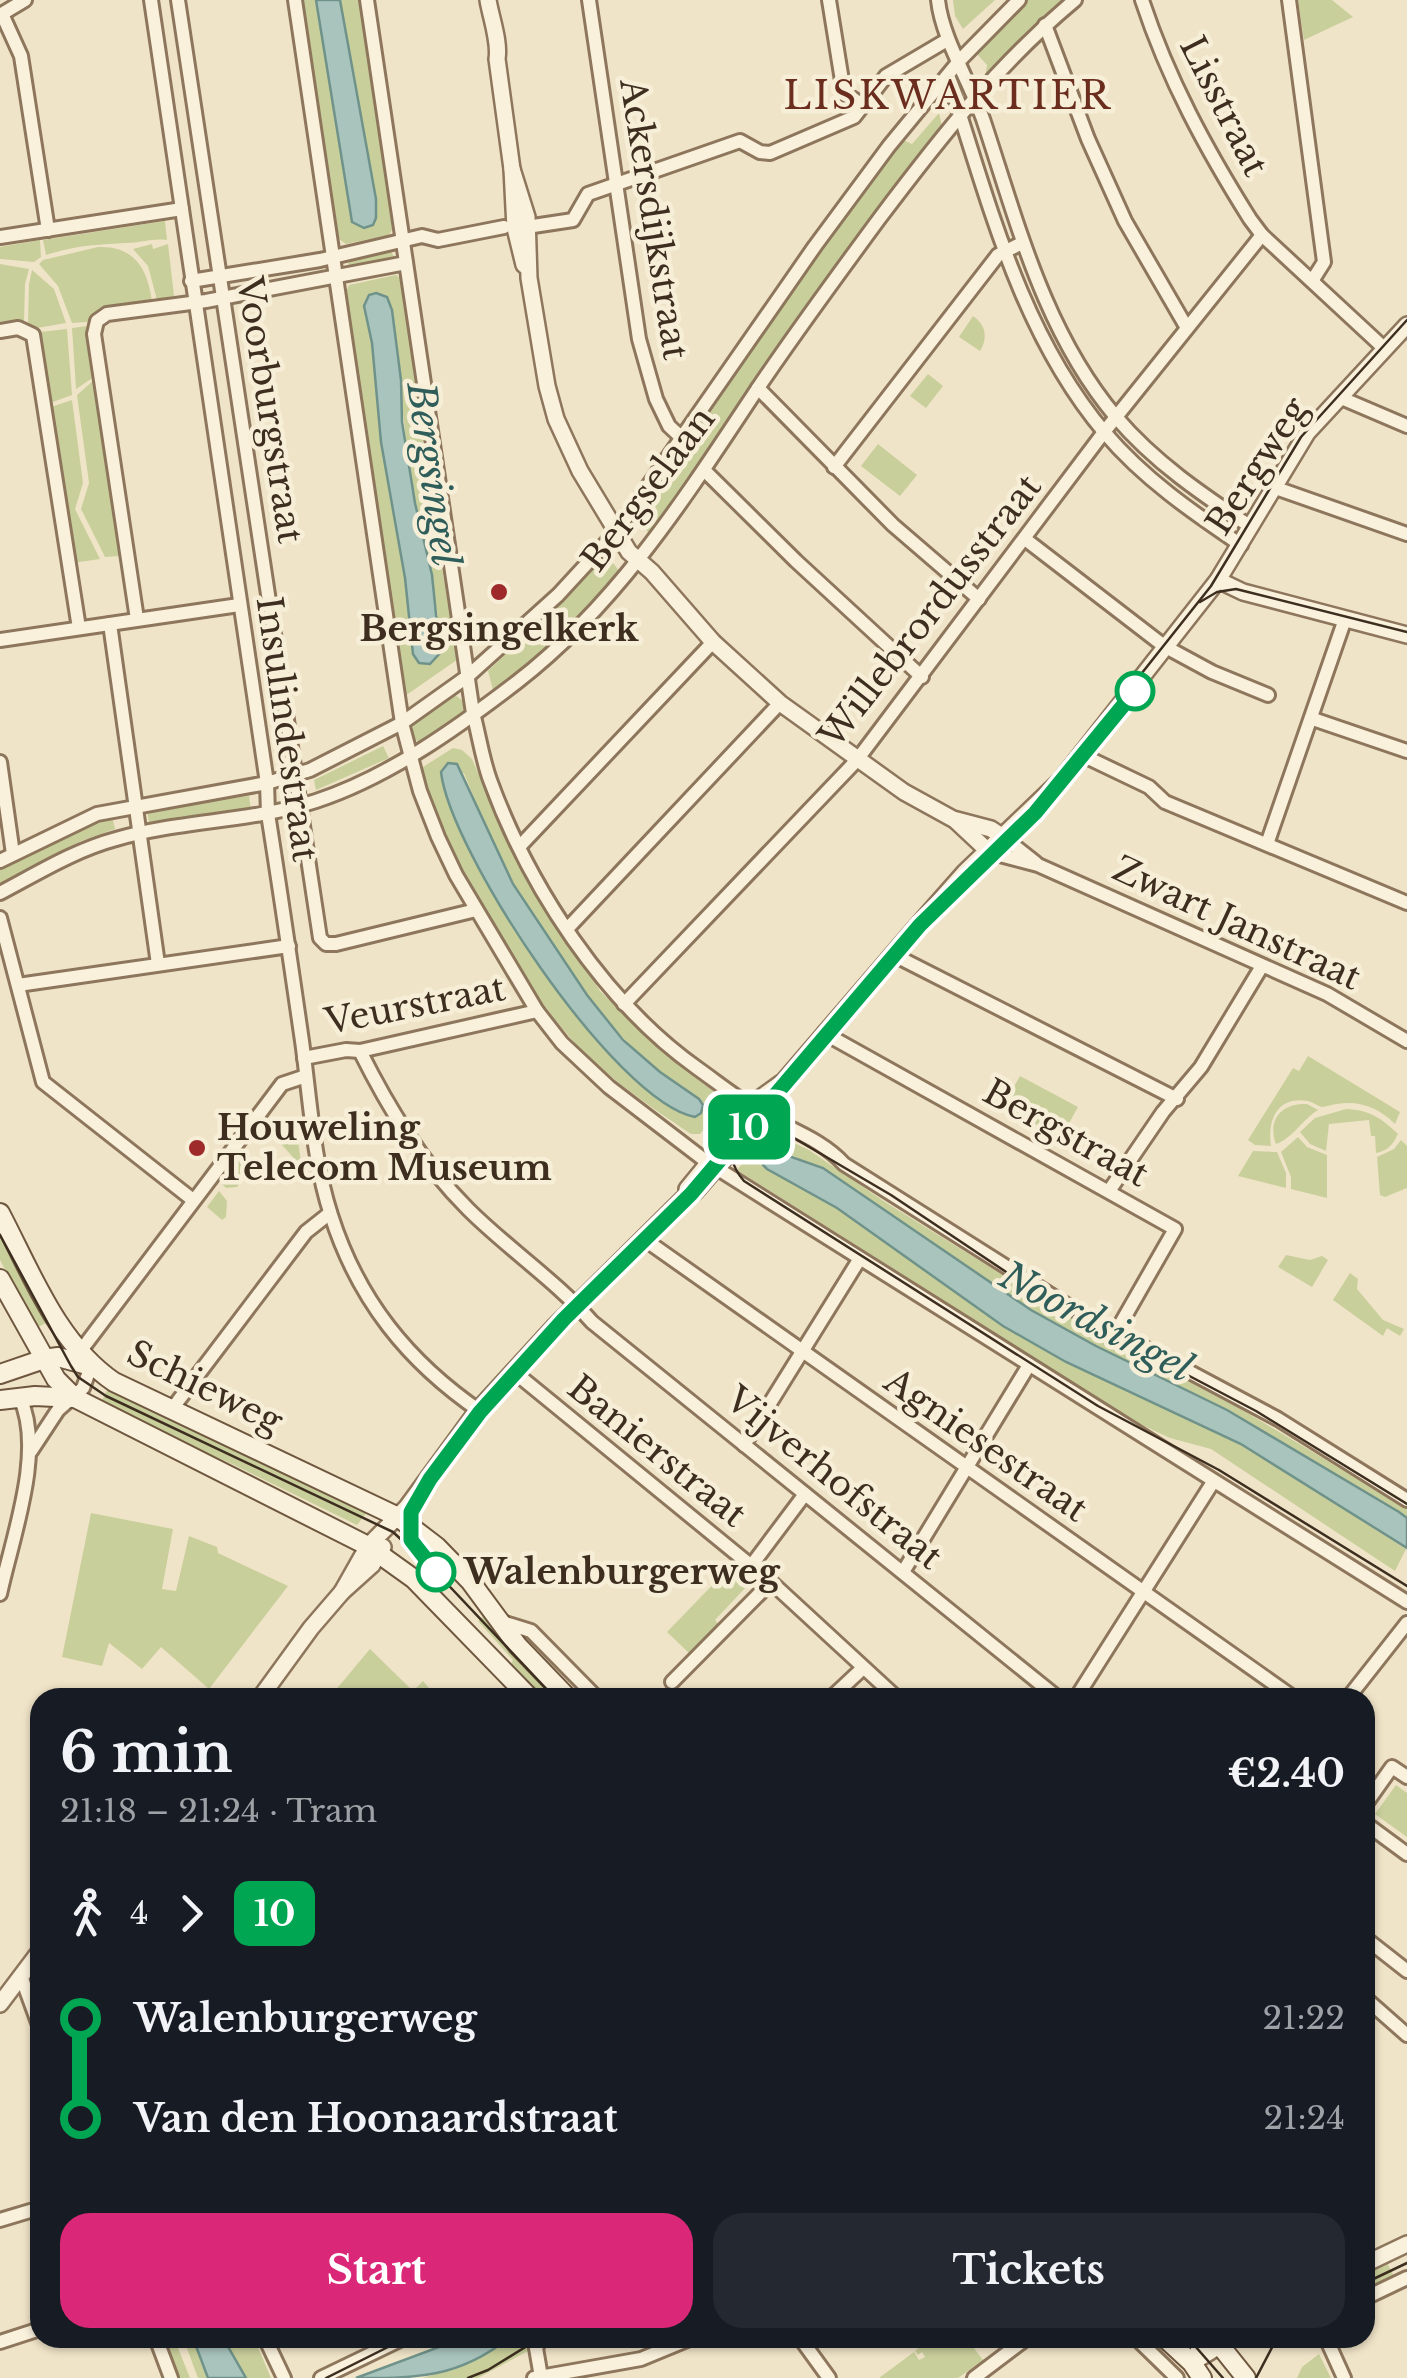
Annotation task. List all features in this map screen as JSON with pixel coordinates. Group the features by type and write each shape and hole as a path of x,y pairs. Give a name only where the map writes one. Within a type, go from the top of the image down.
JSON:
{"main road":[{"name":"Schieweg","path":"0,1213 63,1330 85,1359 114,1382 398,1517 437,1547 518,1646 558,1688"},
{"name":"Schieweg","path":"0,1279 30,1337 35,1362 75,1398 373,1550 414,1579 520,1688"},
{"path":"0,1374 58,1357 85,1359"},
{"path":"0,1400 75,1398"},
{"path":"1176,2348 1197,2370"},
{"path":"1224,2348 1246,2378"}],"street":[{"path":"25,0 1,15 21,56 48,230"},
{"name":"Insulindestraat","path":"151,0 306,1076 330,1213 358,1278 394,1337 439,1383 479,1411"},
{"name":"Voorburgstraat","path":"178,0 319,932 326,944 476,910"},
{"path":"294,0 402,723 438,837 476,910 538,1011 576,1057 712,1165 1407,1602"},
{"path":"375,0 367,0 473,713 490,778 520,846 567,929 624,1004 683,1058 758,1111 830,1149 844,1164 1081,1314 1278,1419 1407,1500"},
{"path":"488,0 498,46 496,59 512,168 516,228 529,278 544,371 568,450 616,532 713,642 780,703 904,792 954,819 992,852"},
{"name":"Ackersdijkstraat","path":"589,0 646,370 670,426 683,439"},
{"path":"829,0 844,94 863,105"},
{"path":"938,0 947,40 960,60 974,96 1022,243 1075,358 1116,417 1174,474 1251,528"},
{"name":"Bergselaan","path":"6,858 88,818 266,783 345,755 402,723 468,676 558,595 616,532 814,246 889,146 960,60 1020,0"},
{"name":"Bergselaan","path":"0,893 83,850 140,834 268,814 340,791 411,755 534,668 596,608 637,560 960,112 1045,25 1075,0"},
{"name":"Lisstraat","path":"1142,0 1187,112 1262,235 1385,349"},
{"path":"1288,0 1324,262 1312,281"},
{"path":"1045,25 1088,139 1125,221 1187,328"},
{"path":"191,280 333,257 422,236 438,240 573,220 588,194 740,141 770,154 854,117 886,76 947,40"},
{"path":"948,77 1005,250 1058,365 1104,432 1158,486 1241,545"},
{"path":"0,238 182,209"},
{"name":"Willebrordusstraat","path":"624,1004 857,760 1104,432 1262,235"},
{"path":"834,467 1005,250 1022,243"},
{"path":"137,620 95,324 107,314 224,298 406,263"},
{"name":"Bergweg","path":"373,1550 513,1370 685,1197 695,1192 712,1165 892,954 1040,804 1082,755 1218,580 1307,433 1407,325"},
{"path":"0,331 18,328 34,335 78,628"},
{"path":"758,388 893,525 979,599"},
{"path":"1338,398 1407,426"},
{"path":"704,470 796,562 922,676"},
{"path":"1273,487 1407,534"},
{"path":"1024,540 1166,648 1268,695"},
{"path":"1218,580 1243,592 1407,634"},
{"path":"0,640 239,604"},
{"path":"1267,844 1344,619"},
{"path":"110,624 158,964"},
{"path":"520,846 713,642"},
{"path":"567,929 780,703"},
{"path":"1313,718 1407,751"},
{"path":"1082,755 1149,787 1165,802 1407,903"},
{"path":"0,762 6,858"},
{"path":"954,819 991,829 1006,839"},
{"name":"Zwart Janstraat","path":"1006,839 1038,865"},
{"name":"Zwart Janstraat","path":"992,852 1038,865 1326,994 1407,1041"},
{"path":"0,918 46,1085 193,1200"},
{"path":"18,985 288,946"},
{"path":"892,954 1176,1100"},
{"path":"1109,1191 1163,1112 1201,1067 1262,966"},
{"name":"Veurstraat","path":"304,1058 360,1051 538,1011"},
{"name":"Bergstraat","path":"824,1033 1175,1228 1116,1332"},
{"path":"360,1051 386,1104 422,1156 474,1214 576,1304"},
{"path":"0,1594 7,1533 30,1453 58,1410 75,1398 86,1383 85,1359 193,1200 282,1084 306,1076"},
{"path":"172,1409 306,1232 330,1213"},
{"name":"Agniesestraat","path":"644,1240 1280,1688"},
{"path":"744,1444 859,1260"},
{"name":"Vijverhofstraat","path":"576,1304 592,1322 1046,1688"},
{"path":"903,1572 1028,1365"},
{"name":"Banierstraat","path":"513,1370 771,1582 886,1688"},
{"path":"20,1398 28,1418 30,1453"},
{"path":"1082,1688 1213,1482"},
{"path":"751,1566 805,1494"},
{"path":"268,1688 373,1550"},
{"path":"672,1682 771,1582"},
{"path":"502,1622 531,1631 587,1688"},
{"path":"1356,1688 1407,1623"},
{"path":"842,1688 863,1668"},
{"path":"1375,1790 1392,1767 1407,1777"},
{"path":"1375,1830 1407,1854"},
{"path":"1375,1946 1407,1970"},
{"path":"0,2004 30,1965"},
{"path":"21,1976 30,2001"},
{"path":"1375,2007 1407,2036"},
{"path":"0,2220 30,2211"},
{"path":"1375,2259 1403,2245"},
{"path":"1375,2293 1407,2278"},
{"path":"0,2342 30,2333"},
{"path":"160,2348 171,2378"},
{"path":"270,2348 284,2378"},
{"path":"321,2378 379,2348"},
{"path":"536,2348 538,2378 641,2359 668,2348"},
{"path":"807,2348 829,2378"},
{"path":"974,2378 1014,2348"},
{"path":"1146,2348 1177,2378"},
{"path":"1197,2370 1212,2348"},
{"path":"1330,2348 1344,2378"}],"green space":[{"path":"302,0 316,0 352,222 376,199 340,0 359,0 393,228 389,235 346,244 339,239"},
{"path":"953,0 995,0 963,29 955,16"},
{"path":"1028,0 1065,0 985,77 987,65 976,53"},
{"path":"1298,0 1332,0 1353,17 1304,40"},
{"path":"939,113 942,126 802,315 651,535 633,516 803,269 901,139 912,144"},
{"path":"165,221 167,240 86,246 46,255 43,240"},
{"path":"40,240 41,257 34,262 0,259 0,247"},
{"path":"152,244 153,249 168,244 174,296 157,300 148,266 133,249"},
{"path":"98,247 121,250 137,261 147,278 152,301 101,308 87,322 72,323 58,286 39,264"},
{"path":"390,250 395,258 392,261 348,268 349,259"},
{"path":"0,264 29,269 24,322 0,324"},
{"path":"32,270 54,289 66,323 37,328 28,324"},
{"path":"396,275 401,279 430,494 454,641 458,641 461,657 405,696 346,292 349,285","holes":["376,293 392,310 408,461 438,615 413,654 364,306 369,296"]},
{"path":"973,316 984,332 980,351 959,337"},
{"path":"87,326 94,377 76,389 72,328"},
{"path":"67,329 72,395 50,403 40,332"},
{"path":"928,374 943,386 926,408 910,396"},
{"path":"94,380 120,556 105,557 81,509 89,483 77,395"},
{"path":"72,400 83,483 75,509 100,559 73,563 51,407"},
{"path":"878,444 917,475 900,496 861,466"},
{"path":"604,552 621,573 553,642 500,689 493,690 488,671 570,594"},
{"path":"455,695 463,701 464,714 425,741 413,738 413,722"},
{"path":"383,746 389,758 316,790 314,780"},
{"path":"453,748 472,759 512,849 600,991 658,1047 724,1100 700,1134 691,1134 606,1072 575,1043 540,1000 465,877 422,780 423,767","holes":["464,773 520,896 569,973 627,1042 660,1072 635,1079 575,1013 501,904 443,785"]},
{"path":"249,796 251,809 149,822 147,810"},
{"path":"112,816 115,829 81,841 0,884 0,868 83,825"},
{"path":"1308,1056 1400,1112 1395,1124 1361,1104 1322,1107 1297,1100 1276,1112 1271,1146 1255,1145 1248,1140 1293,1068 1299,1071"},
{"path":"1020,1076 1078,1107 1059,1141 1001,1110"},
{"path":"1307,1104 1318,1110 1276,1144 1273,1127 1278,1115 1290,1106"},
{"path":"1346,1109 1369,1113 1398,1134 1387,1149 1376,1153 1369,1120 1329,1124 1326,1151 1310,1144 1300,1132 1315,1118"},
{"path":"291,1130 297,1134 302,1169 293,1169 292,1156 281,1144 282,1132"},
{"path":"769,1131 809,1150 1088,1328 1244,1411 1407,1508 1407,1518 1227,1410 1031,1310 823,1168 791,1155 763,1156 767,1169 837,1208 1003,1326 1066,1362 1241,1444 1406,1549 1395,1571 1211,1449 1170,1438 1136,1422 737,1170"},
{"path":"1298,1137 1307,1147 1327,1155 1327,1198 1291,1189 1291,1177 1281,1152"},
{"path":"1401,1140 1407,1146 1407,1188 1385,1197 1380,1195 1377,1157 1394,1149"},
{"path":"1253,1151 1277,1152 1286,1173 1286,1188 1238,1176"},
{"path":"246,1153 250,1157 249,1171 237,1187 226,1188 222,1184"},
{"path":"219,1191 227,1201 226,1217 222,1220 207,1207"},
{"path":"0,1227 50,1321 36,1328 0,1260"},
{"path":"1286,1255 1310,1260 1322,1256 1328,1260 1312,1287 1278,1267"},
{"path":"1350,1273 1358,1279 1357,1289 1383,1320 1404,1329 1400,1336 1387,1328 1383,1336 1333,1300"},
{"path":"107,1390 368,1511 357,1525 232,1464 99,1406"},
{"path":"91,1513 173,1529 162,1589 176,1591 189,1536 288,1586 210,1688 161,1647 142,1669 109,1643 102,1666 62,1657"},
{"path":"728,1569 747,1586 715,1620 720,1626 690,1654 667,1632"},
{"path":"487,1613 553,1688 531,1688 510,1666 513,1660 478,1621"},
{"path":"370,1649 410,1688 337,1688"},
{"path":"1396,1785 1407,1793 1407,1837 1375,1814"},
{"path":"1387,2263 1394,2276 1375,2286 1375,2269"},
{"path":"169,2348 178,2348 190,2378 180,2378"},
{"path":"187,2348 197,2348 208,2378 198,2378"},
{"path":"229,2348 258,2348 271,2378 246,2378"},
{"path":"492,2348 529,2348 478,2378 422,2378 458,2368"},
{"path":"974,2348 983,2360 958,2378 879,2378 914,2352 919,2360 925,2357 915,2351"},
{"path":"1319,2354 1331,2378 1297,2378 1302,2367"}],"water":[{"path":"316,0 340,0 376,199 376,218 373,225 364,228 352,222"},
{"path":"369,295 387,297 392,310 402,422 432,575 440,653 430,664 419,663 413,654 405,578 381,442 372,343 364,306"},
{"path":"448,763 457,764 513,884 587,995 623,1040 699,1099 703,1105 701,1113 695,1117 661,1101 622,1068 541,968 504,912 451,809 441,772"},
{"path":"769,1149 823,1168 1031,1310 1227,1410 1399,1512 1407,1518 1407,1548 1241,1444 1066,1362 1003,1326 837,1208 767,1169 763,1156"},
{"path":"197,2348 229,2348 246,2378 208,2378"},
{"path":"436,2348 494,2348 437,2373 356,2378"}],"tram line":[{"path":"418,1562 404,1532 407,1504 476,1409 544,1334 671,1208 917,920 1057,780 1211,586 1301,437 1407,320"},
{"path":"1200,602 1217,592 1236,589 1407,632"},
{"name":"10","path":"436,1572 411,1540 411,1512 430,1479 480,1412 564,1319 691,1194 920,925 1035,813 1135,691"},
{"path":"787,1082 779,1112 783,1125 794,1138 891,1195 1060,1308 1256,1411 1407,1504"},
{"path":"736,1134 732,1159 744,1181 1098,1406 1219,1470 1407,1586"},
{"path":"0,1235 78,1377 106,1396 393,1532 546,1688"},
{"path":"1375,2278 1407,2263"},
{"path":"326,2378 386,2348"},
{"path":"468,2378 524,2348"},
{"path":"1197,2348 1223,2378"},
{"path":"1256,2378 1272,2348"}],"place":[{"name":"Bergsingelkerk","path":"499,592"},
{"name":"Houweling Telecom Museum","path":"197,1148"},
{"name":"Walenburgerweg","path":"436,1572"}],"district":[{"name":"LISKWARTIER","path":"948,96"}],"water label":[{"name":"Bergsingel","path":"433,474"},
{"name":"Noordsingel","path":"1096,1322"}]}
